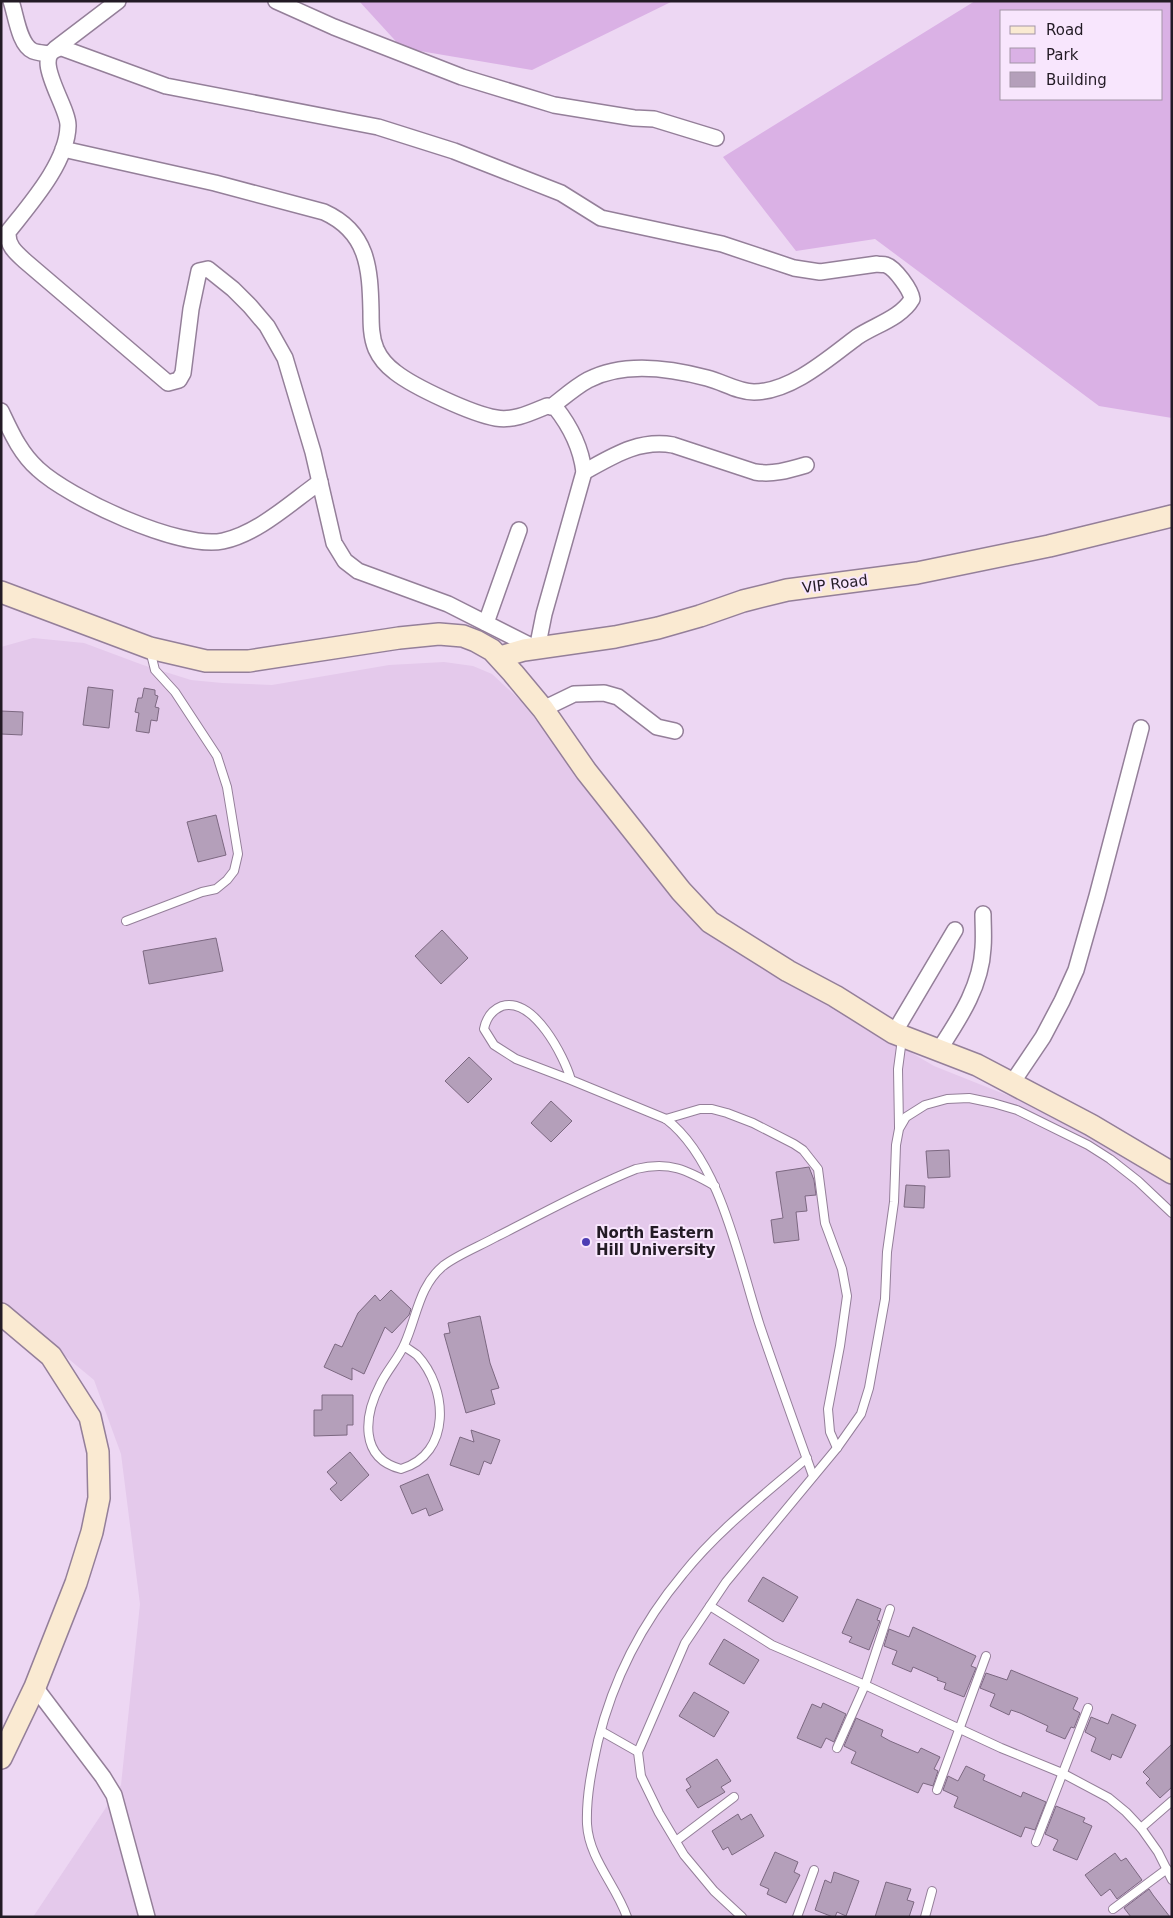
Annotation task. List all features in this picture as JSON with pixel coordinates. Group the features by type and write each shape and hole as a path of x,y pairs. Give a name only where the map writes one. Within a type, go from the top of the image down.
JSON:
{"street":[{"path":"11,1 21,38 26,46 34,51 52,51 62,48 166,86 378,127 454,151 561,193 601,218 722,244 794,268 820,272 878,264 886,265 894,271 911,292 912,299 907,308 866,331 808,372 778,388 755,392 741,390 713,379 683,371 646,368 615,371 601,375 588,381 551,407"},
{"path":"63,149 224,186 324,212 338,218 353,233 363,248 370,277 371,335 379,356 395,372 414,384 455,404 496,418 512,418 547,406 555,408 572,431 582,458 584,472 544,614 537,649 448,604 358,571 345,561 334,543 313,452 285,358 267,326 233,289 208,269 199,271 191,309 183,374 179,380 168,383 25,261 10,245 8,232 51,174 63,149 68,126 66,112 48,70 47,61 52,51 118,1"},
{"path":"276,1 334,27 462,77 554,105 634,118 654,119 716,138"},
{"path":"1,411 23,452 36,468 47,477 142,526 189,539 222,541 249,531 320,482"},
{"path":"584,472 624,450 635,446 660,443 764,474 777,473 806,465"},
{"name":"VIP Road","path":"500,657 515,652 615,637 658,628 743,601 787,590 917,573 1049,546 1172,516"},
{"path":"486,623 519,530"},
{"path":"1,592 150,648 206,661 250,661 439,634 463,636 476,641 500,657 542,709 586,771 681,890 710,922 788,971 835,996 898,1034 977,1065 1091,1125 1172,1173"},
{"path":"542,709 574,694 604,693 618,697 657,727 675,731"},
{"path":"1012,1083 1043,1036 1076,970 1141,728"},
{"path":"939,1050 972,995 980,970 983,949 983,914"},
{"path":"898,1034 955,930"},
{"path":"1,1314 51,1356 90,1417 98,1452 99,1498 92,1532 76,1583 35,1687 1,1758"},
{"path":"35,1687 103,1777 114,1795 147,1917"}],"lane":[{"path":"126,921 202,892 216,889 234,871 238,854 227,786 217,756 176,692 155,670 150,648"},
{"path":"571,1080 567,1065 559,1050 540,1024 528,1013 514,1006 506,1005 490,1014 484,1029 494,1045 516,1059 666,1119 679,1129 690,1142 704,1163 715,1186 760,1324 813,1476"},
{"path":"742,1917 714,1890 684,1855 641,1776 638,1752 685,1643 726,1582 837,1448 861,1414 869,1388 885,1299 887,1252 894,1202 896,1145 899,1129 898,1034"},
{"path":"899,1129 906,1117 935,1101 969,1098 1017,1110 1088,1145 1123,1168 1172,1213"},
{"path":"666,1119 700,1109 712,1109 726,1113 753,1122 804,1150 818,1169 825,1223 842,1269 847,1296 842,1337 828,1409 830,1432 837,1448"},
{"path":"404,1346 417,1356 430,1375 436,1391 440,1415 439,1432 426,1455 417,1463 401,1469 393,1467 381,1459 370,1443 368,1431 369,1416 377,1391 404,1346 424,1288 444,1265 624,1174 649,1166 670,1166 687,1171 715,1186"},
{"path":"627,1917 593,1853 587,1824 591,1773 605,1713 619,1675 648,1623 683,1574 728,1527 807,1458"},
{"path":"710,1606 772,1645 865,1685 1001,1748 1062,1773 1109,1798 1141,1828 1158,1852 1172,1880"},
{"path":"836,1748 865,1685 890,1609"},
{"path":"937,1790 986,1656"},
{"path":"1036,1842 1088,1708"},
{"path":"601,1731 638,1752"},
{"path":"676,1840 734,1797"},
{"path":"1141,1828 1172,1801"},
{"path":"1113,1909 1167,1869"},
{"path":"797,1917 814,1870"},
{"path":"925,1917 932,1891"}],"shaded area":[{"name":"North Eastern Hill University","path":"33,638 84,643 143,665 191,680 222,683 272,685 389,665 444,662 473,666 492,674 520,700 703,930 934,1066 1042,1109 1172,1181 1172,1917 33,1917 121,1785 140,1604 121,1454 94,1380 1,1303 1,647"}],"green space":[{"path":"359,1 673,1 532,70 402,48"},
{"path":"975,1 1172,1 1172,418 1099,406 875,239 796,251 723,157"}],"building":[{"path":"88,687 113,690 109,728 83,725"},
{"path":"144,688 155,690 155,695 158,696 155,707 159,708 157,721 151,720 149,733 136,731 139,713 135,712 138,698 142,698"},
{"path":"1,711 23,712 22,735 1,734"},
{"path":"216,815 226,855 198,862 187,822"},
{"path":"442,930 468,958 441,984 415,956"},
{"path":"216,938 223,971 149,984 143,951"},
{"path":"469,1057 492,1079 468,1103 445,1081"},
{"path":"551,1101 572,1121 551,1142 531,1123"},
{"path":"949,1150 950,1177 928,1178 926,1151"},
{"path":"809,1167 814,1180 816,1195 805,1196 807,1211 796,1212 799,1240 774,1243 771,1220 783,1218 776,1172"},
{"path":"906,1185 925,1186 924,1208 904,1207"},
{"path":"391,1290 411,1309 409,1315 392,1333 385,1327 364,1374 352,1368 352,1380 324,1367 335,1344 342,1347 358,1313 375,1295 380,1301"},
{"path":"480,1316 490,1363 499,1388 491,1390 495,1404 466,1413 444,1334 450,1333 448,1323"},
{"path":"322,1395 353,1395 353,1425 347,1425 347,1435 314,1436 314,1410 322,1410"},
{"path":"471,1430 500,1440 491,1464 484,1461 479,1475 450,1465 460,1437 474,1442"},
{"path":"350,1452 369,1475 341,1501 330,1489 337,1483 327,1472"},
{"path":"428,1474 443,1510 429,1516 426,1508 412,1514 400,1486"},
{"path":"763,1577 798,1597 783,1622 748,1601"},
{"path":"857,1599 881,1609 877,1620 880,1621 869,1650 849,1642 852,1637 842,1633"},
{"path":"913,1627 976,1656 971,1666 976,1668 964,1697 944,1689 946,1683 937,1680 938,1678 913,1667 911,1672 892,1664 897,1651 884,1646 889,1629 909,1637"},
{"path":"724,1639 759,1660 744,1684 709,1664"},
{"path":"1011,1670 1078,1698 1073,1709 1080,1713 1074,1728 1071,1727 1065,1739 1046,1731 1048,1726 1020,1713 1011,1710 1009,1715 990,1706 995,1694 980,1688 986,1673 1007,1680"},
{"path":"694,1692 729,1712 714,1737 679,1716"},
{"path":"823,1703 846,1714 834,1742 826,1738 821,1748 797,1738 812,1704 821,1708"},
{"path":"1112,1714 1136,1725 1121,1758 1112,1754 1110,1760 1091,1751 1096,1738 1085,1732 1091,1717 1108,1724"},
{"path":"856,1718 883,1730 881,1736 890,1741 918,1753 921,1748 940,1757 934,1769 938,1771 933,1786 923,1783 918,1793 851,1763 856,1752 844,1746"},
{"path":"1172,1744 1172,1787 1160,1798 1146,1783 1150,1779 1143,1772"},
{"path":"717,1759 731,1781 721,1787 725,1792 698,1808 686,1790 691,1787 686,1779"},
{"path":"966,1766 985,1775 983,1780 1021,1797 1023,1792 1046,1802 1035,1830 1025,1827 1021,1837 954,1807 958,1797 943,1790 948,1776 958,1781"},
{"path":"1056,1806 1085,1818 1083,1822 1092,1826 1077,1860 1053,1850 1058,1840 1045,1834"},
{"path":"738,1814 741,1820 751,1814 764,1836 732,1855 728,1847 723,1850 712,1831"},
{"path":"775,1852 798,1862 794,1872 800,1875 786,1903 767,1894 769,1889 760,1885"},
{"path":"1115,1853 1121,1861 1126,1858 1142,1880 1117,1899 1110,1889 1101,1896 1085,1875"},
{"path":"834,1872 859,1881 846,1916 837,1912 835,1917 833,1917 815,1910 825,1880 831,1883"},
{"path":"886,1882 911,1889 907,1900 914,1902 909,1917 875,1917"},
{"path":"1149,1889 1170,1917 1131,1917 1124,1908"}],"place":[{"name":"North Eastern Hill University","path":"586,1242"}]}
